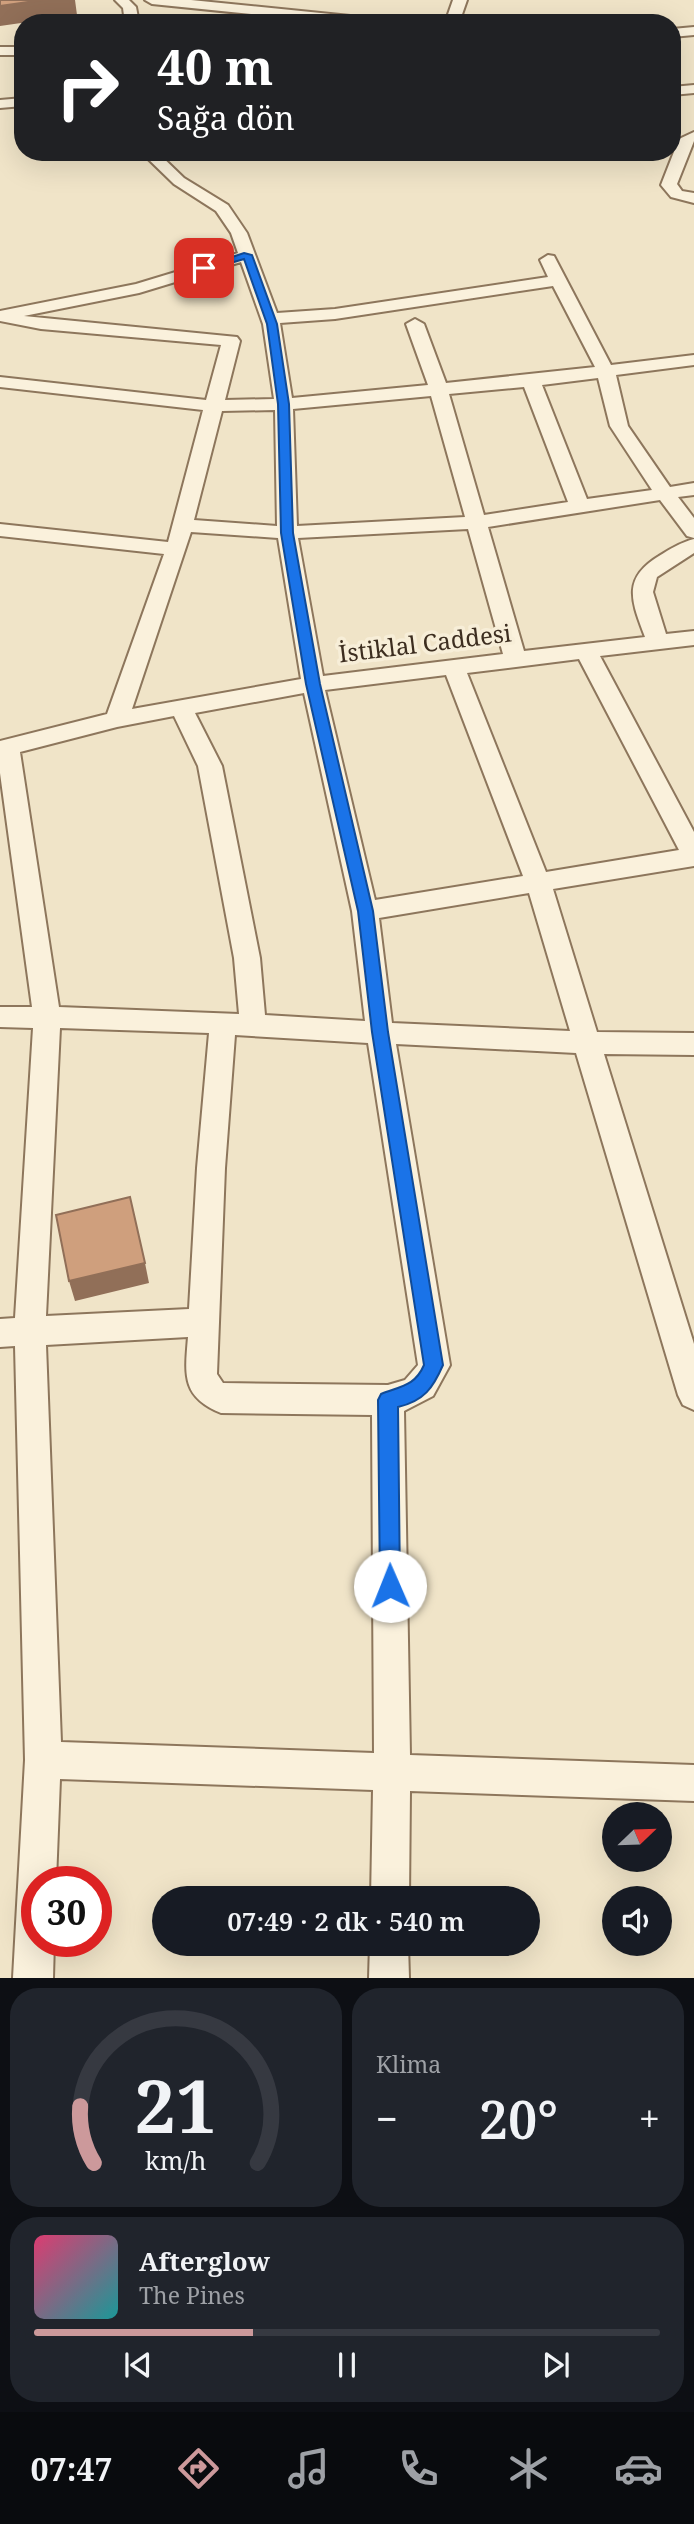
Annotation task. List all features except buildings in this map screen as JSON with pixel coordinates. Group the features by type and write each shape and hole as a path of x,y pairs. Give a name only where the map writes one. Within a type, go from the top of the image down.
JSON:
{"street":[{"path":"152,0 291,14"},
{"path":"158,161 179,181 222,208 239,233 270,319 284,404 287,533 313,684 365,911 380,1032 434,1365 426,1383 409,1396 388,1400 221,1398 212,1394 201,1378 211,1168 223,1023"},
{"path":"0,316 139,288 247,255"},
{"path":"548,260 606,372 619,426 644,466 694,532"},
{"path":"270,319 335,314 560,279"},
{"path":"0,316 41,324 231,341 176,549 117,719"},
{"path":"415,324 439,390 515,659"},
{"path":"0,382 214,406 284,404 439,390 694,360"},
{"path":"531,380 580,507"},
{"path":"182,525 287,533 478,522 694,489"},
{"path":"0,530 176,549"},
{"path":"658,642 641,596 644,580 659,564 694,545"},
{"name":"İstiklal Caddesi","path":"4,748 117,719 313,684 658,642 691,645"},
{"path":"365,911 694,856 586,651"},
{"path":"453,666 538,882 694,1395"},
{"path":"181,707 210,766 247,958 253,1025"},
{"path":"4,748 47,1017 15,1332 43,1760 38,1866"},
{"path":"0,1017 223,1023 586,1045 694,1044"},
{"path":"15,1332 202,1322"},
{"path":"388,1400 392,1772 390,1886"},
{"path":"43,1760 694,1783"},
{"path":"389,1956 389,1978"},
{"path":"33,1978 34,1957"}],"lane":[{"path":"681,153 686,139 694,136"},
{"path":"678,161 669,185 677,194 694,198"}],"route":[{"path":"204,268 247,255 272,324 284,404 287,533 313,684 365,911 380,1032 430,1332 434,1365 426,1383 409,1396 388,1400 390,1586"}]}
